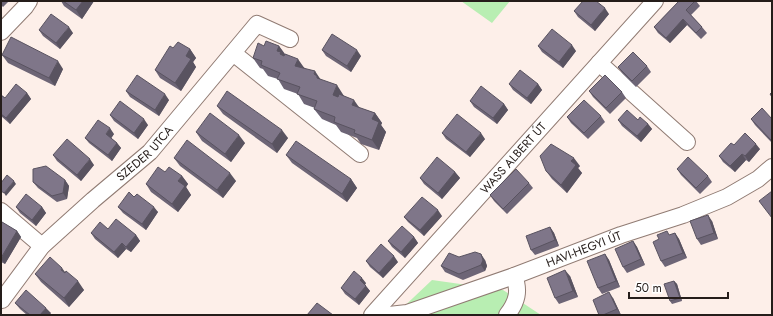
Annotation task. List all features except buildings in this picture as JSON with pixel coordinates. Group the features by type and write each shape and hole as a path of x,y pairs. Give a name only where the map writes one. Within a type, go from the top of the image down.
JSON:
{"street":[{"path":"1,32 29,1"},
{"name":"WASS ALBERT ÚT","path":"372,315 655,1"},
{"name":"SZEDER UTCA","path":"1,299 2,300 42,246 93,200 150,152 257,24 290,39"},
{"path":"233,53 360,154"},
{"path":"599,63 687,142"},
{"name":"HAVI-HEGYI ÚT","path":"389,315 408,313 514,276 621,235 727,197 758,179 772,167"},
{"path":"1,211 42,246"},
{"path":"507,315 517,295 518,286 514,276"}],"green space":[{"path":"461,1 510,1 492,23"},
{"path":"432,280 503,290 541,315 395,315"}]}
